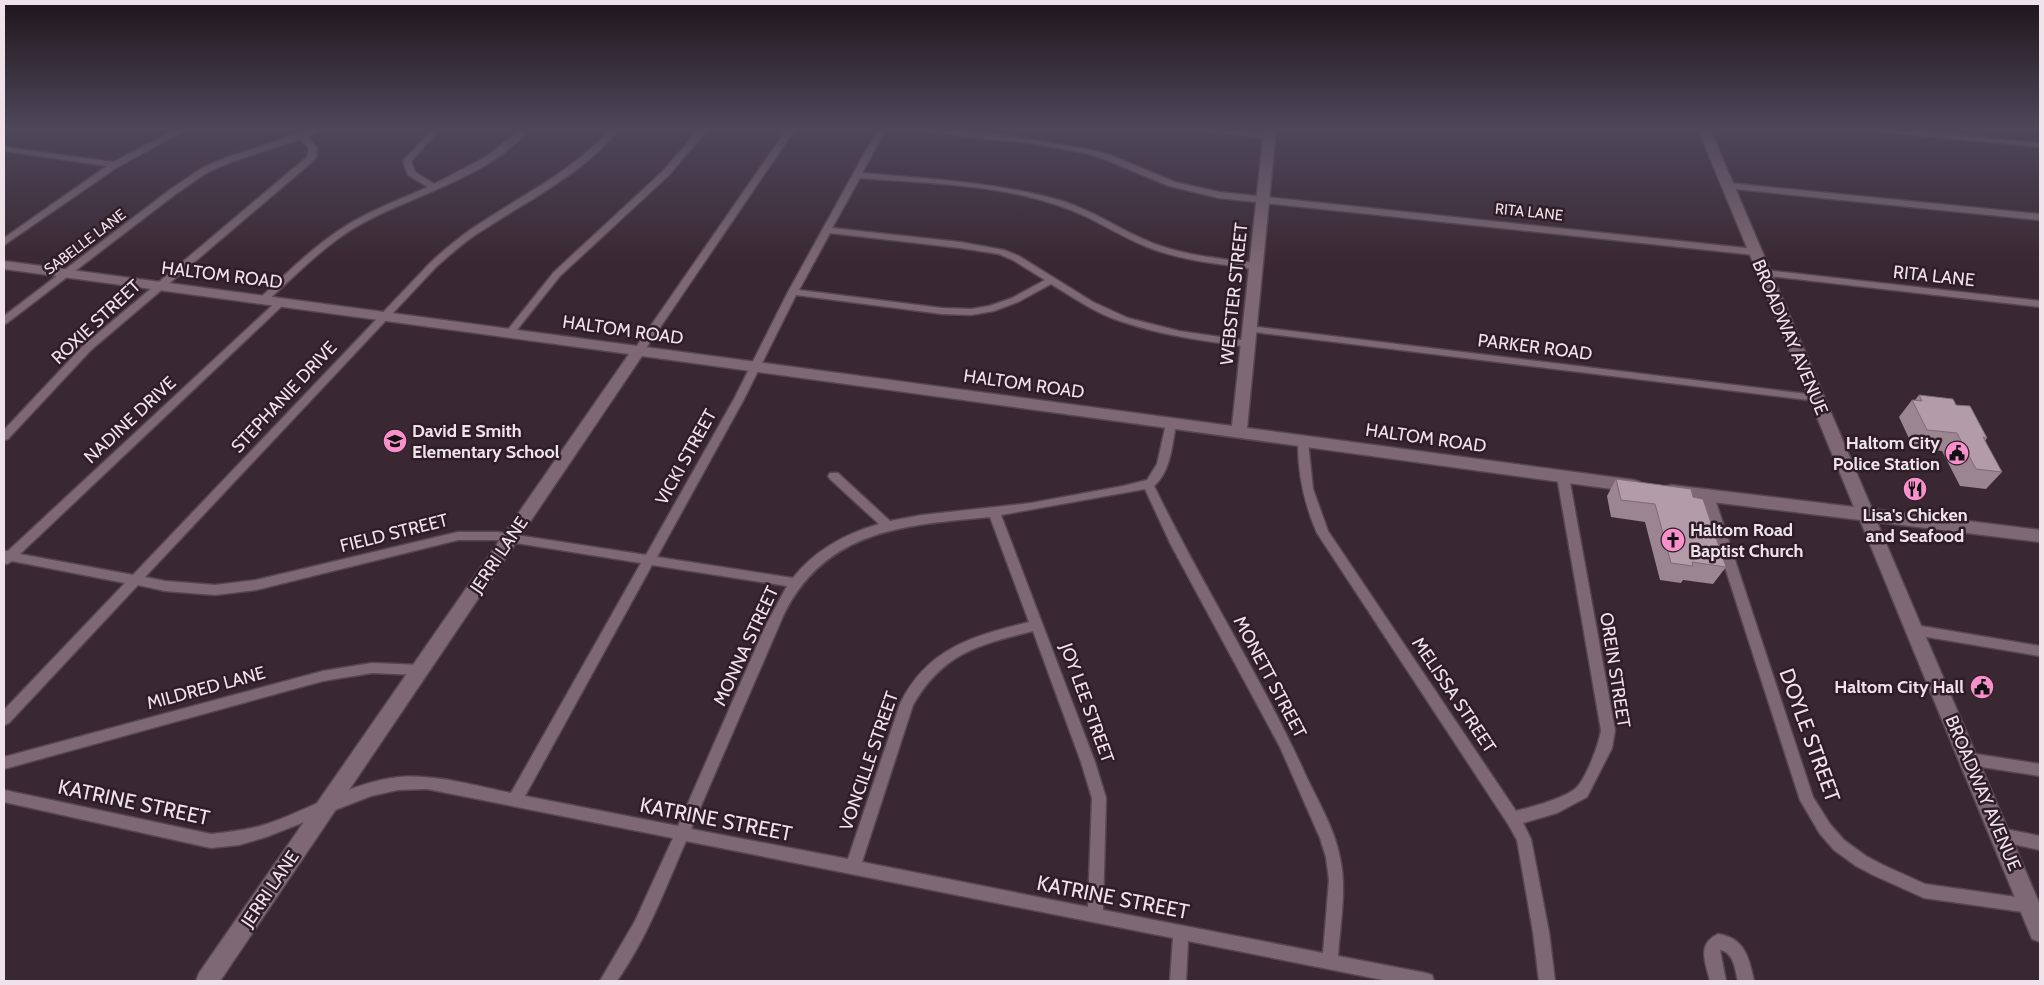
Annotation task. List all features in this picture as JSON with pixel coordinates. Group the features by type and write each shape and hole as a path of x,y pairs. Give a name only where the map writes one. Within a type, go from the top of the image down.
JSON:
{"main road":[{"name":"WEBSTER STREET","path":"1238,433 1266,175"},
{"name":"BROADWAY AVENUE","path":"1723,175 2040,931"},
{"name":"HALTOM ROAD","path":"4,265 1563,477 2040,536"},
{"name":"JERRI LANE","path":"207,981 638,352"}],"street":[{"path":"4,242 100,175"},
{"name":"SABELLE LANE","path":"4,321 198,175"},
{"name":"ROXIE STREET","path":"4,436 87,348 157,286 291,175"},
{"path":"414,175 433,187"},
{"path":"263,300 334,239 356,224 456,175"},
{"name":"STEPHANIE DRIVE","path":"4,719 434,264 466,237 566,175"},
{"path":"509,334 557,274 664,175"},
{"name":"JERRI LANE","path":"638,352 759,175"},
{"path":"857,175 951,184 1040,198 1075,209 1150,245 1172,253 1200,259 1256,266"},
{"name":"VICKI STREET","path":"515,800 755,368 793,292 857,175"},
{"name":"RITA LANE","path":"1153,175 1183,187 1219,195 1755,252"},
{"path":"1728,186 2040,217"},
{"path":"827,230 981,248 1016,258 1090,304 1124,320 1179,334 1248,344"},
{"name":"RITA LANE","path":"1764,273 2040,304"},
{"path":"793,292 942,311 971,312 991,309 1015,300 1052,280"},
{"name":"NADINE DRIVE","path":"6,558 280,303"},
{"name":"PARKER ROAD","path":"1249,329 1816,398"},
{"path":"1148,485 1155,480 1163,461 1170,424"},
{"name":"MELISSA STREET","path":"1303,442 1306,490 1323,533 1513,819 1524,839 1547,981"},
{"path":"834,476 887,525"},
{"name":"OREIN STREET","path":"1513,819 1552,808 1582,792 1605,748 1608,730 1563,477"},
{"name":"MONNA STREET","path":"608,981 638,935 660,889 735,710 784,603 795,584 826,554 852,539 887,525 961,514 994,512 1148,485"},
{"name":"MONETT STREET","path":"1148,485 1177,545 1285,744 1328,838 1336,880 1330,962"},
{"name":"DOYLE STREET","path":"1708,496 1807,800 1825,829 1839,845 1861,861 1924,891 2030,906"},
{"name":"JOY LEE STREET","path":"994,512 1088,762 1099,798 1095,916"},
{"name":"FIELD STREET","path":"6,558 173,587 215,590 256,585 458,536 497,536 795,584"},
{"name":"VONCILLE STREET","path":"853,868 907,704 915,687 928,671 955,650 975,641 1037,625"},
{"path":"1915,630 2040,651"},
{"name":"MILDRED LANE","path":"4,763 323,676 372,668 420,670"},
{"path":"1969,759 2040,770"},
{"name":"KATRINE STREET","path":"4,796 212,841 257,835 329,804 383,786 412,782 427,783 1426,981"},
{"path":"2000,835 2040,843"},
{"path":"1178,981 1181,933"},
{"path":"1718,981 1711,950 1712,946 1718,942 1728,944 1736,950 1741,959 1746,981"}],"building":[{"path":"1919,395 1953,399 1956,405 1970,406 1987,438 1983,437 2002,472 1976,469 1957,433 1927,430 1912,400 1922,401"},
{"path":"1616,479 1691,489 1693,497 1703,499 1726,567 1692,562 1693,566 1671,563 1655,504 1621,500"}],"place":[{"name":"David E Smith Elementary School","path":"395,441"},
{"name":"Haltom City Police Station","path":"1957,453"},
{"name":"Lisa's Chicken and Seafood","path":"1915,489"},
{"name":"Haltom Road Baptist Church","path":"1673,540"},
{"name":"Haltom City Hall","path":"1982,687"}]}
